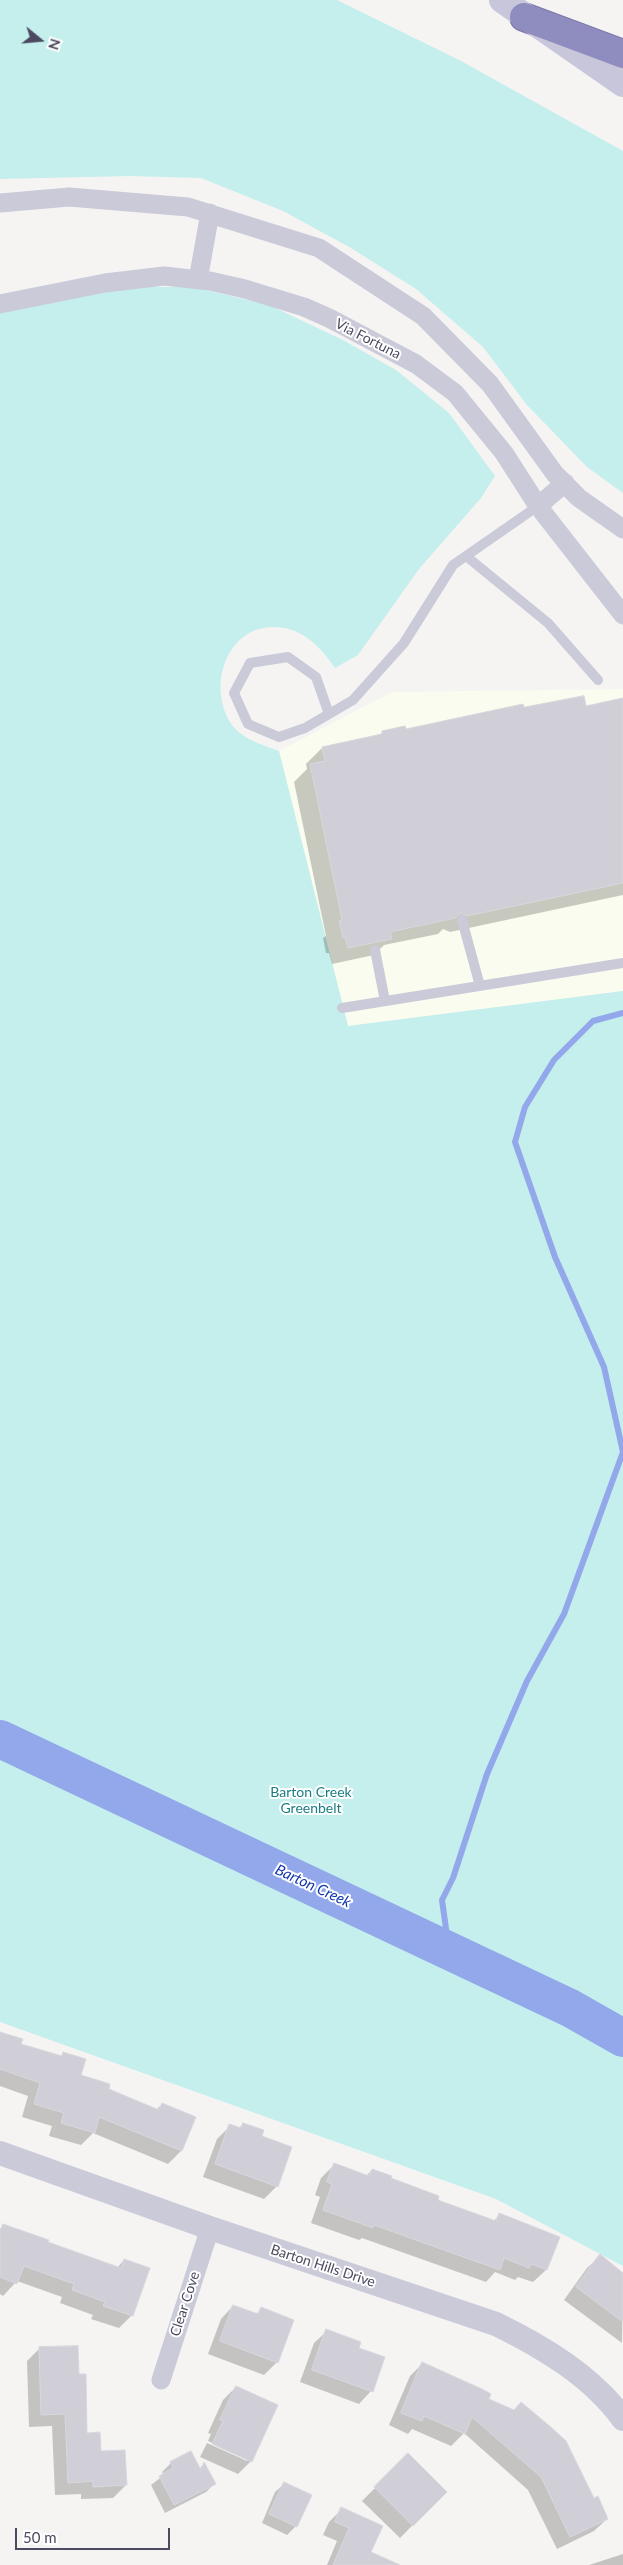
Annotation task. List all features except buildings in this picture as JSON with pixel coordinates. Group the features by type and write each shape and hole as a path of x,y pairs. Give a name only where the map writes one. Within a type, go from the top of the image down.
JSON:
{"highway":[{"path":"524,17 623,54"}],"main road":[{"path":"502,0 623,84"}],"street":[{"path":"0,203 69,197 188,207 319,248 423,316 490,384 565,483 579,498 623,529"},
{"path":"198,280 210,213"},
{"name":"Via Fortuna","path":"0,304 105,283 164,276 245,289 304,308 416,364 455,393 504,453 538,506 623,615"},
{"path":"538,506 565,483"},
{"name":"Barton Hills Drive","path":"0,2153 210,2228 496,2324 541,2346 574,2371 614,2406 623,2419"},
{"name":"Clear Cove","path":"161,2380 210,2228"}],"lane":[{"path":"329,714 316,677 288,657 250,663 234,693 248,724 280,737 305,728 329,714 352,700 404,644 453,565 538,506"},
{"path":"466,556 548,623 598,680"},
{"path":"462,920 480,986"},
{"path":"375,950 385,1002"},
{"path":"342,1008 623,963"}],"shaded area":[{"path":"623,689 623,991 348,1026 279,751 392,692"}],"green space":[{"path":"0,0 337,0 461,61 623,151 623,493 587,467 527,405 483,347 416,289 351,248 283,211 201,178 130,176 0,179"},
{"name":"Barton Creek Greenbelt","path":"133,287 193,287 269,305 343,340 396,370 449,413 495,476 481,498 419,569 358,655 335,668 322,651 305,636 292,630 272,627 255,630 240,639 230,652 223,668 221,686 223,704 234,728 245,737 279,751 348,1026 623,991 623,2266 496,2199 0,2022 0,312"}],"waterway":[{"path":"449,1950 442,1900 453,1878 487,1774 527,1681 564,1614 623,1452 604,1367 555,1257 515,1142 525,1107 554,1060 593,1021 623,1013"},
{"name":"Barton Creek","path":"0,1739 570,2008 623,2038"}]}
